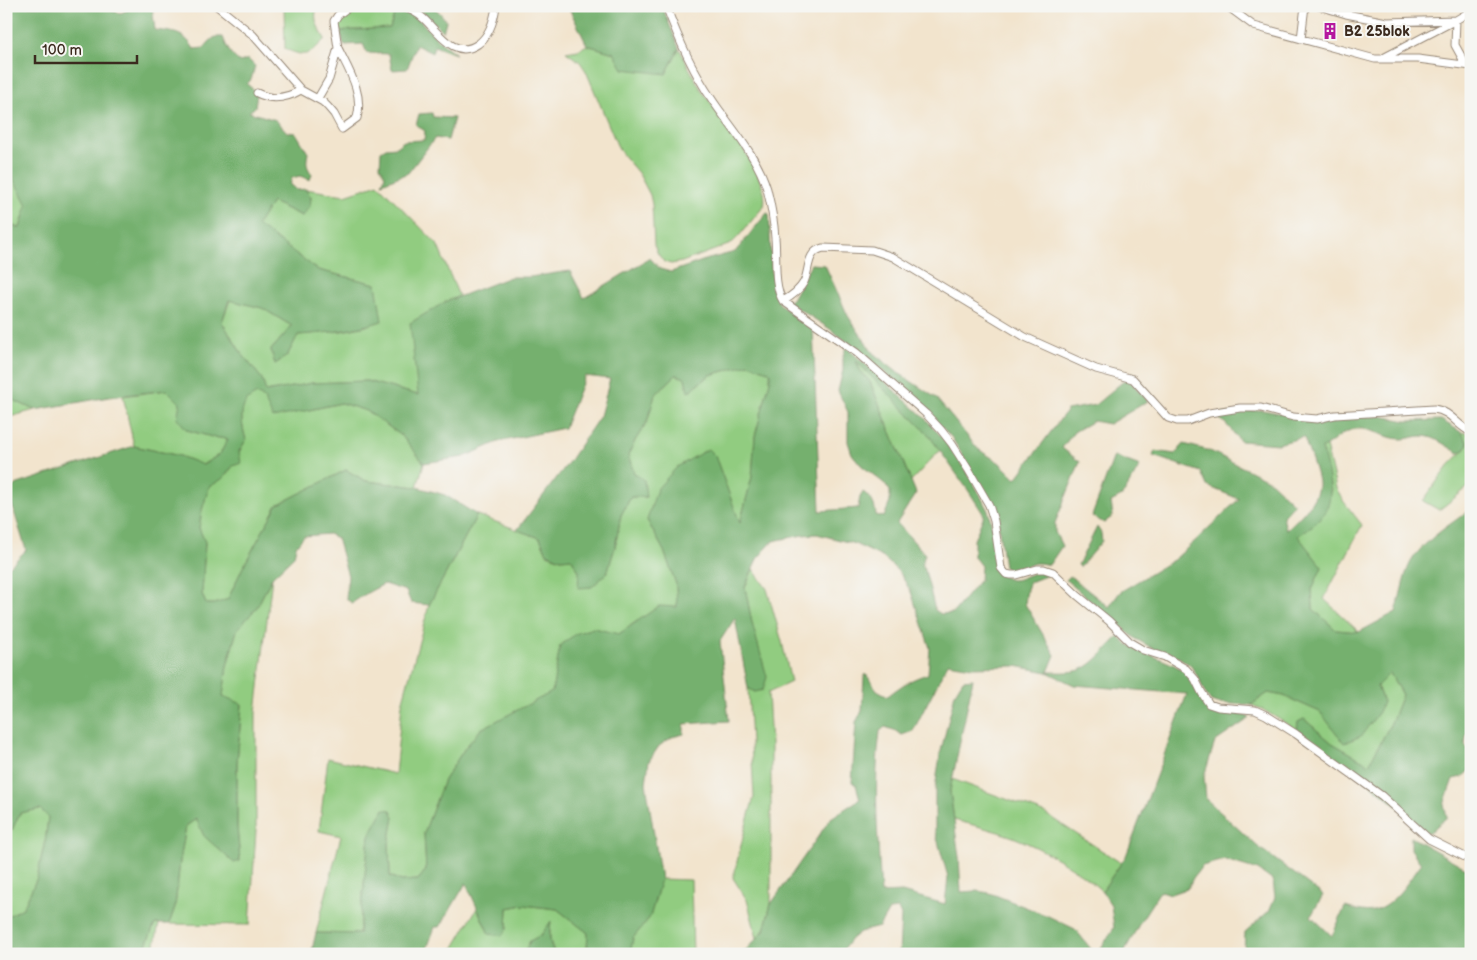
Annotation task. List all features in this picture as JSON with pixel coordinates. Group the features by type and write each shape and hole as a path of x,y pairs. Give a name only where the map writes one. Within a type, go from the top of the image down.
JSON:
{"street":[{"path":"217,6 252,35 301,90 318,98 328,107 342,129 357,118 359,108 358,95 338,48 334,20 350,6"},
{"path":"400,6 416,13 446,42 463,49 474,46 485,37 492,24 496,6"},
{"path":"666,6 695,72 752,158 763,179 773,222 778,287 783,301 857,352 926,414 941,430 952,444 989,505 994,521 1003,572 1016,575 1038,568 1053,572 1131,643 1143,650 1165,657 1186,669 1209,704 1218,707 1255,710 1266,715 1296,734 1382,796 1428,839 1471,860"},
{"path":"1227,6 1254,26 1375,59 1418,59 1468,66"},
{"path":"1301,39 1306,6"},
{"path":"1319,6 1346,14 1387,22 1456,20"},
{"path":"1383,59 1471,11"},
{"path":"1456,20 1455,45 1468,66"},
{"path":"318,98 329,78 338,48"},
{"path":"256,93 268,97 282,98 301,90"},
{"path":"783,301 796,293 800,288 806,278 812,256 817,250 823,248 878,251 905,263 1025,337 1096,369 1132,379 1172,420 1188,422 1209,413 1240,408 1261,408 1293,417 1317,419 1335,415 1434,409 1447,413 1459,425 1471,432"}],"green space":[{"path":"6,6 111,6 112,11 121,13 136,6 152,6 155,30 178,34 186,39 194,49 204,48 215,37 223,37 234,57 240,62 248,59 255,66 251,80 247,84 257,93 255,107 249,112 276,120 287,132 296,133 308,153 307,164 312,174 310,180 300,176 292,178 290,185 297,190 305,189 311,197 310,206 302,216 272,202 257,225 318,270 376,284 382,321 341,331 298,335 287,356 275,364 271,350 292,326 262,308 229,300 222,322 242,354 262,379 266,392 312,383 367,381 418,395 410,323 445,302 510,277 530,277 570,271 584,298 650,258 660,269 671,272 735,252 767,213 769,214 772,277 777,299 785,308 813,326 820,511 858,508 863,492 873,502 876,515 884,517 890,502 890,491 885,484 861,465 852,454 848,442 848,412 838,391 846,347 924,417 963,466 988,511 992,526 997,571 1005,578 1013,580 1037,573 1048,575 1030,582 1025,604 1055,655 1048,672 1072,672 1085,668 1119,636 1129,645 1181,669 1190,678 1204,703 1221,711 1250,718 1215,742 1204,776 1206,799 1257,846 1323,895 1311,916 1332,936 1345,907 1373,911 1394,899 1421,864 1411,849 1411,837 1471,871 1471,954 1244,954 1245,932 1269,911 1275,897 1273,881 1258,870 1225,860 1202,866 1188,888 1171,894 1160,891 1123,954 1097,954 1114,928 1111,905 1102,891 1126,856 1187,694 1074,685 1047,672 1015,666 972,667 948,663 913,731 902,735 885,727 880,731 876,792 881,893 902,892 945,904 948,877 935,831 935,789 940,755 955,693 963,680 973,679 950,791 959,857 961,892 976,891 990,893 1048,916 1075,929 1095,954 899,954 901,915 898,909 889,910 879,927 860,932 851,939 840,954 742,954 764,931 771,904 831,818 860,799 856,785 852,782 856,722 862,711 864,677 866,674 877,690 888,696 907,683 928,674 930,648 911,592 900,573 884,558 855,544 817,534 773,541 757,559 745,587 752,623 767,677 763,690 755,692 748,688 735,618 720,641 729,721 684,724 684,734 672,737 659,746 649,761 646,783 661,879 650,917 633,938 630,954 582,954 587,950 588,933 557,909 523,905 508,908 507,929 502,936 489,934 466,883 440,927 435,927 425,954 311,954 316,933 359,934 369,836 384,809 391,810 394,817 389,844 390,876 401,881 418,880 426,870 424,833 444,780 465,748 481,729 552,692 560,646 575,634 593,628 619,634 659,606 677,607 676,584 664,551 647,520 657,489 677,467 708,449 715,456 740,523 752,477 755,436 770,381 770,372 749,364 710,375 688,392 685,378 676,375 655,395 647,422 628,455 634,473 644,480 646,497 631,497 621,515 615,547 607,573 592,587 578,588 579,571 571,558 561,559 547,553 540,538 517,530 568,463 600,416 610,379 585,376 564,428 498,442 464,457 424,463 402,436 367,411 341,403 273,418 264,399 257,394 249,399 244,405 242,415 246,440 239,451 241,463 233,466 222,479 209,487 202,510 199,528 205,542 202,594 206,604 215,604 228,599 277,505 346,470 366,481 417,487 445,495 477,515 429,605 411,603 406,591 384,584 352,603 346,599 348,576 337,538 329,534 304,536 296,546 294,556 272,577 257,607 237,630 227,666 223,696 242,704 237,762 237,827 240,861 234,863 204,836 196,819 186,826 175,907 169,924 155,924 142,954 6,954 6,914 10,915 23,908 37,878 48,817 40,809 20,813 12,830 6,832 6,570 26,550 8,492 15,485 134,446 180,456 203,465 220,454 228,439 187,430 177,418 180,403 167,390 109,397 35,410 6,397 6,224 20,228 27,205 6,165","holes":["856,361 928,434 984,515 974,540 974,557 981,566 980,580 953,613 941,614 935,610 922,564 925,554 897,523 916,493 870,382 860,370"]},
{"path":"284,6 317,6 316,20 325,39 311,52 298,54 285,49"},
{"path":"355,6 388,6 396,8 390,28 339,31 339,22"},
{"path":"411,6 428,6 439,11 446,21 443,32 425,14"},
{"path":"568,6 662,6 679,48 666,74 623,69 614,53 587,45"},
{"path":"396,8 416,16 439,41 456,54 434,46 432,53 416,45 407,69 392,70 389,54 367,53 363,44 344,45 340,31 390,28"},
{"path":"587,45 614,53 666,74 679,48 701,89 752,163 760,179 764,194 764,206 731,244 682,262 671,264 664,262 658,254 654,245 650,195 639,174 617,145 586,71 580,62 566,52 578,50"},
{"path":"432,113 433,117 454,118 448,140 435,138 408,173 382,183 385,176 380,166 381,151 386,148 396,147 404,141 424,140 425,131 416,125 419,114"},
{"path":"6,165 27,204 20,228 6,224"},
{"path":"378,184 437,244 459,296 445,302 418,395 367,381 312,383 266,392 262,379 242,354 222,322 230,300 262,308 292,326 271,350 275,364 287,356 298,335 342,331 367,326 376,284 318,270 257,225 272,202 302,216 310,206 311,197 305,189 345,195"},
{"path":"811,264 825,265 848,316 873,353 897,372 936,398 978,449 1000,463 1016,479 1067,410 1095,405 1126,379 1148,401 1109,424 1093,421 1074,432 1062,448 1080,462 1055,523 1055,532 1062,546 1049,565 1036,563 1016,571 1008,570 1004,567 998,522 991,502 952,438 922,406 870,359 830,329 788,302 792,299"},
{"path":"855,359 928,434 940,450 911,481 870,382 860,370"},
{"path":"749,364 771,372 755,436 752,477 740,524 715,456 708,449 647,520 664,551 676,584 677,607 637,621 619,634 594,629 588,630 576,635 560,646 553,692 481,729 465,748 444,780 424,833 426,870 418,880 401,881 390,876 389,844 394,817 369,836 359,934 316,933 341,836 319,831 328,758 395,774 402,704 429,605 477,515 540,538 547,554 561,559 571,558 579,571 607,573 615,547 621,515 631,497 646,497 634,473 628,455 647,422 655,395 676,375 685,378 689,391 710,375"},
{"path":"167,390 180,403 187,430 228,439 220,454 202,465 180,456 134,446 123,396"},
{"path":"257,394 264,399 300,412 341,403 367,411 402,436 424,463 417,487 366,481 346,470 277,505 228,599 215,604 206,604 202,594 205,543 199,528 202,510 209,487 229,472 246,440 242,420 244,404"},
{"path":"6,397 35,410 6,418"},
{"path":"1262,410 1325,421 1338,418 1380,416 1407,421 1441,420 1461,432 1468,443 1465,450 1459,453 1436,439 1425,436 1405,439 1361,429 1346,432 1322,448 1330,486 1328,505 1324,514 1317,522 1298,536 1322,567 1312,589 1313,609 1336,630 1359,632 1396,612 1405,576 1414,557 1433,537 1471,509 1471,722 1465,745 1471,753 1471,769 1462,777 1453,779 1444,804 1447,817 1428,834 1381,793 1297,730 1298,722 1304,719 1332,743 1369,764 1391,723 1402,695 1390,673 1377,686 1383,702 1379,712 1361,736 1344,743 1320,712 1284,696 1268,693 1251,705 1211,701 1191,666 1180,658 1152,648 1136,639 1066,580 1070,576 1109,607 1120,592 1175,559 1239,499 1207,486 1201,472 1153,456 1155,451 1175,454 1184,444 1210,451 1270,481 1294,504 1283,516 1286,530 1307,509 1318,489 1316,471 1304,437 1278,444 1240,441 1224,422 1211,416"},
{"path":"1461,432 1471,434 1471,485 1439,510 1423,501 1447,468 1466,447 1468,443"},
{"path":"1326,446 1336,488 1344,502 1362,525 1324,599 1359,632 1336,630 1313,609 1312,589 1322,567 1297,536 1318,521 1331,490 1322,448"},
{"path":"1114,456 1140,466 1122,496 1111,502 1113,516 1104,523 1092,516"},
{"path":"1097,527 1101,533 1102,541 1080,567 1078,565"},
{"path":"753,569 767,589 791,682 768,693 771,744 771,904 764,930 757,938 747,900 733,878 754,797 748,688 755,692 752,623 745,588"},
{"path":"272,577 256,712 256,830 250,925 169,924 175,907 186,826 196,819 240,861 237,827 237,762 242,705 223,696 227,666 237,630 257,607"},
{"path":"1390,673 1402,695 1391,723 1369,764 1332,743 1304,719 1298,722 1297,730 1262,709 1251,705 1268,693 1284,696 1320,712 1345,743 1383,702 1377,686"},
{"path":"952,779 1044,813 1121,863 1102,891 1060,860 1025,842 1006,834 954,820 950,791"},
{"path":"40,809 48,817 37,878 23,908 10,916 6,914 6,832 12,830 19,813"},
{"path":"661,879 691,880 693,954 630,954 633,938 650,917"},
{"path":"523,905 557,909 588,933 587,950 582,954 556,954 550,939 551,923 541,935 530,941 524,954 450,954 477,908 489,934 507,929 508,908"},
{"path":"551,921 550,943 556,954 524,954 530,941 541,935"},
{"path":"155,924 159,924 153,954 142,954"}],"place":[{"name":"B2 25blok","path":"1330,31"}]}
